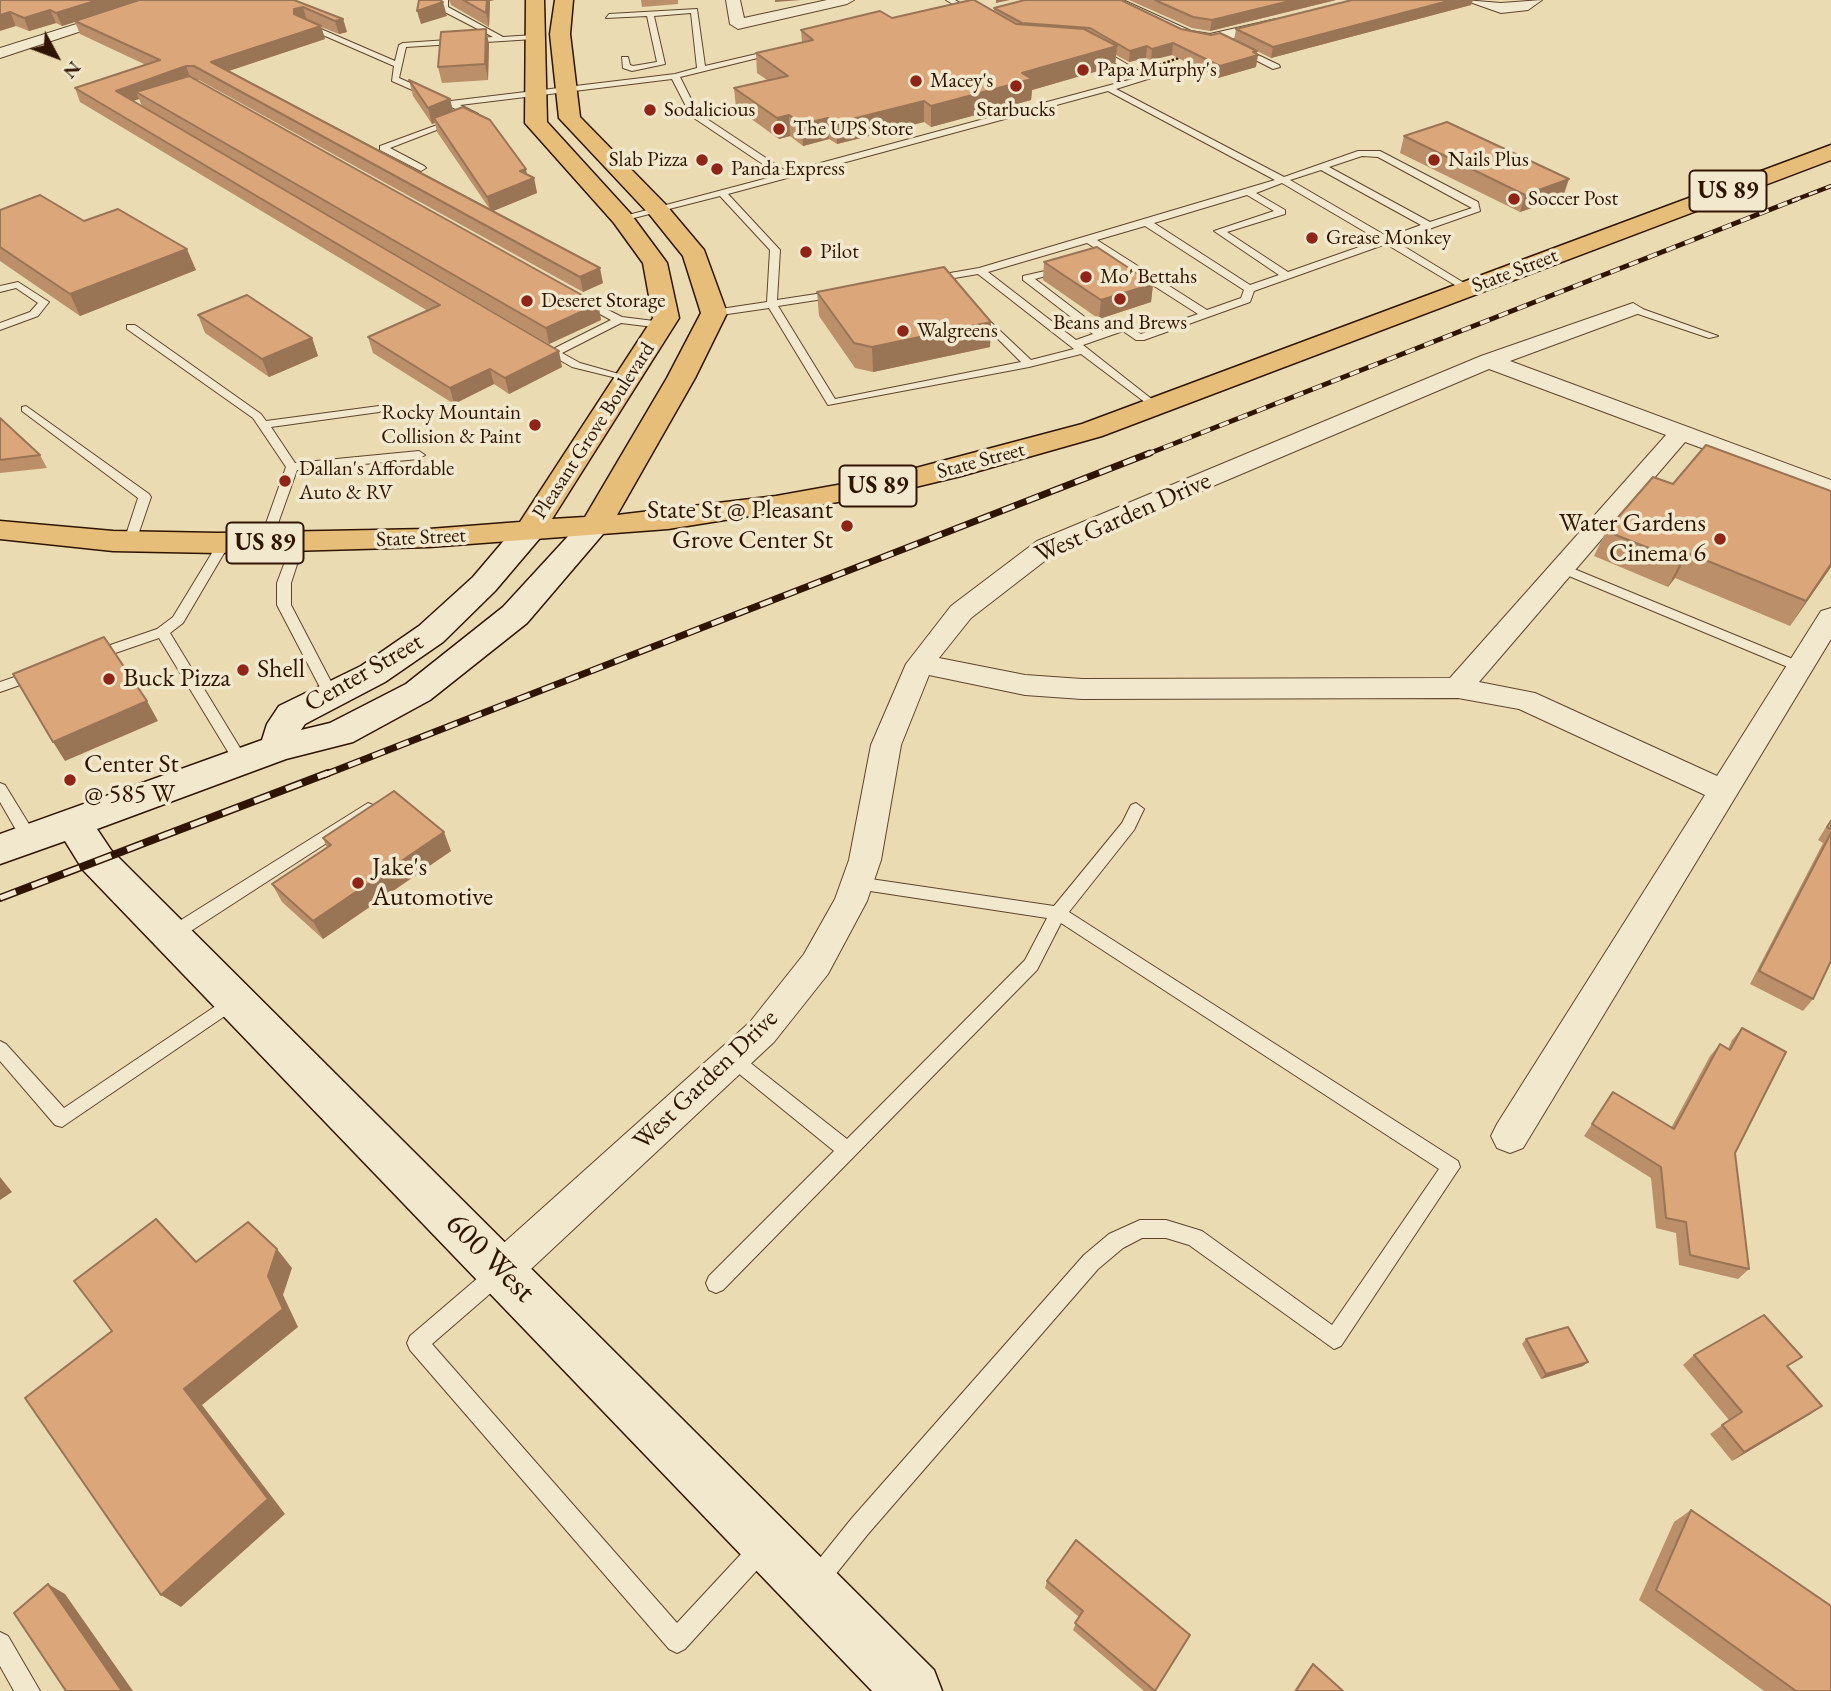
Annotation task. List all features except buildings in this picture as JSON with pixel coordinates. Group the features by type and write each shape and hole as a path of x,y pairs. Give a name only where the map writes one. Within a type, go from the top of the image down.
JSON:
{"main road":[{"name":"Pleasant Grove Boulevard","path":"529,531 629,380 666,318 655,263 622,218 536,123 536,0"},
{"path":"564,0 560,34 570,118 658,210 695,255 714,313"},
{"name":"State Street","path":"0,530 130,541 298,543 594,527 776,505 882,486 1030,449 1154,406 1831,152"},
{"name":"Pleasant Grove Boulevard","path":"594,527 681,378 714,313"},
{"name":"Center Street","path":"529,531 484,584 431,634 373,674 292,715 285,724 278,748 341,733 418,692 515,615 552,569 594,527"},
{"path":"15,843 278,748"},
{"name":"600 West","path":"72,821 97,860 913,1691"}],"street":[{"path":"0,53 168,0"},
{"path":"733,0 738,24 848,0"},
{"path":"1111,0 1187,35 1214,38 1291,20"},
{"path":"1471,0 1501,8 1523,8 1535,0"},
{"name":"West Garden Drive","path":"502,1270 762,1032 816,964 851,901 865,860 886,745 920,664 961,612 1046,547 1489,361 1633,309"},
{"path":"1489,361 1831,488"},
{"path":"1458,688 1681,432"},
{"path":"1510,1136 1831,617"},
{"path":"920,664 1025,685 1082,689 1458,688 1525,700 1723,791"}],"lane":[{"path":"444,0 444,8 502,39"},
{"path":"693,0 701,69"},
{"path":"950,0 977,16"},
{"path":"609,16 628,11 694,11"},
{"path":"620,25 628,11"},
{"path":"625,60 626,66 632,69 661,64 650,13"},
{"path":"963,16 987,17"},
{"path":"303,25 398,65"},
{"path":"421,168 383,148 474,114 395,79 402,45 534,37"},
{"path":"1214,38 1276,67"},
{"path":"622,218 1147,78 1086,44"},
{"path":"451,104 676,76 779,50"},
{"path":"676,76 694,114 785,174"},
{"path":"1109,88 1283,180 1469,289"},
{"path":"890,135 917,139"},
{"path":"873,151 871,141 877,139"},
{"path":"924,280 949,281 1248,192 1361,153 1380,154 1475,204 1477,209 1249,289"},
{"path":"1322,167 1429,226"},
{"path":"722,192 775,250 772,304 832,403 1029,365 1124,327 1140,338 1246,300 1249,289"},
{"path":"1248,192 1282,212 1219,231 1287,276"},
{"path":"1147,223 1249,289"},
{"path":"1090,240 1207,315"},
{"path":"1099,257 1111,254"},
{"path":"1075,264 1027,278 1101,335"},
{"path":"980,271 1154,406"},
{"path":"0,289 18,285 44,302 34,314 0,327"},
{"path":"569,292 619,320 662,325"},
{"path":"714,313 849,292"},
{"path":"968,302 1029,365"},
{"path":"1633,309 1713,336"},
{"path":"553,353 619,320"},
{"path":"131,327 257,416 292,467"},
{"path":"535,342 576,365 629,380"},
{"path":"26,409 145,497 130,541"},
{"path":"263,425 379,409"},
{"path":"292,467 419,455"},
{"path":"265,543 292,467"},
{"path":"75,661 162,632 178,620 224,543"},
{"path":"298,543 284,583 284,605 331,695"},
{"path":"1562,568 1800,667"},
{"path":"162,632 241,761"},
{"path":"0,687 50,670"},
{"path":"0,789 15,843"},
{"path":"171,935 385,798"},
{"path":"716,1283 1031,965 1058,913 1128,827 1136,809"},
{"path":"811,1587 860,1526 1091,1262 1116,1241 1140,1229 1166,1229 1195,1238 1334,1339 1451,1167 1058,913 857,883"},
{"path":"0,1049 62,1119 235,1000"},
{"path":"733,1059 848,1150"},
{"path":"502,1270 417,1343 677,1641 767,1542"},
{"path":"0,1644 28,1691"}],"path":[{"path":"1133,70 1159,65 1199,51 1214,38"}],"railway":[{"path":"1792,201 1831,186"},
{"path":"1145,455 1797,199"},
{"path":"324,775 1150,453"},
{"path":"0,898 328,773"}],"place":[{"name":"Papa Murphy's","path":"1083,70"},
{"name":"Macey's","path":"916,81"},
{"name":"Starbucks","path":"1016,86"},
{"name":"Sodalicious","path":"650,110"},
{"name":"The UPS Store","path":"779,129"},
{"name":"Slab Pizza","path":"702,160"},
{"name":"Nails Plus","path":"1434,160"},
{"name":"Panda Express","path":"717,169"},
{"name":"Soccer Post","path":"1514,199"},
{"name":"Grease Monkey","path":"1312,238"},
{"name":"Pilot","path":"806,252"},
{"name":"Mo' Bettahs","path":"1086,277"},
{"name":"Beans and Brews","path":"1120,299"},
{"name":"Deseret Storage","path":"527,301"},
{"name":"Walgreens","path":"903,331"},
{"name":"Rocky Mountain Collision & Paint","path":"535,425"},
{"name":"Dallan's Affordable Auto & RV","path":"285,481"},
{"name":"State St @ Pleasant Grove Center St","path":"847,526"},
{"name":"Water Gardens Cinema 6","path":"1720,539"},
{"name":"Shell","path":"243,670"},
{"name":"Buck Pizza","path":"109,679"},
{"name":"Center St @ 585 W","path":"70,780"},
{"name":"Jake's Automotive","path":"358,883"}]}
